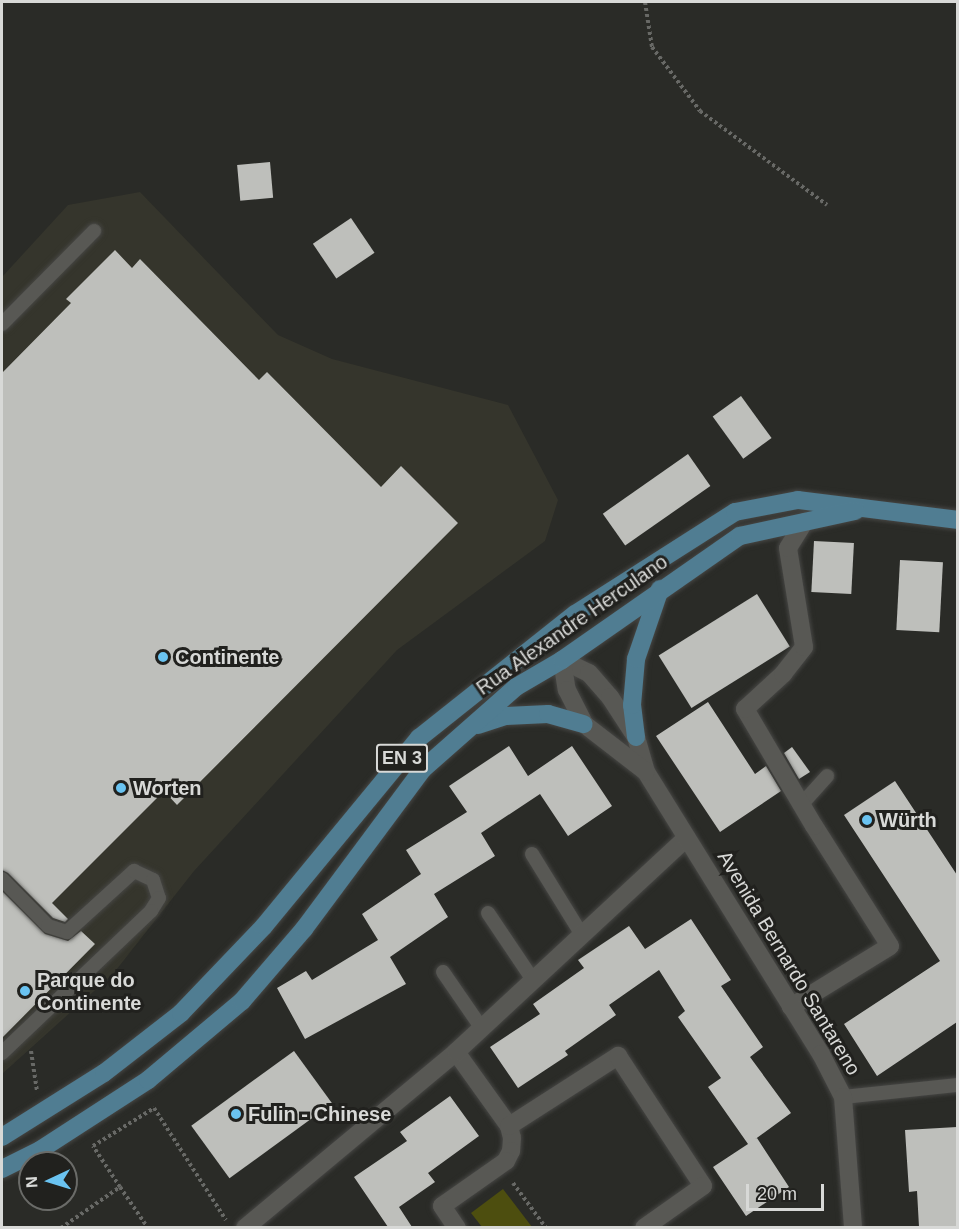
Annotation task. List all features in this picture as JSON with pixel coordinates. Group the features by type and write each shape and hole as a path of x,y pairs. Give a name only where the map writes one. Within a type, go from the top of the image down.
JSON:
{"main road":[{"name":"Rua Alexandre Herculano","path":"2,1137 104,1073 181,1013 264,926 419,738 575,614 735,512 798,500 874,507 957,520"},
{"name":"Rua Alexandre Herculano","path":"2,1168 40,1150 148,1080 242,1001 304,929 423,769 516,687 562,660 740,536 874,507"},
{"path":"636,736 632,705 636,659 660,590"},
{"path":"547,636 562,660"},
{"path":"470,727 506,716 548,714 584,724"}],"street":[{"path":"791,1007 890,946 801,805 745,709 783,674 804,647 788,548 804,522"},
{"name":"Avenida Bernardo Santareno","path":"562,660 567,690 584,724 646,772"},
{"name":"Avenida Bernardo Santareno","path":"562,660 589,673 610,697 636,736 646,772 821,1054 843,1097 853,1227"},
{"path":"245,1227 456,1052 687,838"},
{"path":"456,1052 509,1126 511,1151 500,1165 442,1206 457,1227"},
{"path":"509,1126 618,1056 703,1186 644,1227"}],"lane":[{"path":"2,324 94,231"},
{"path":"801,805 827,776"},
{"path":"532,854 582,935"},
{"path":"2,879 48,926 67,932 134,871 153,880 159,898 151,911 2,1053"},
{"path":"488,913 533,980"},
{"path":"443,972 481,1027"},
{"path":"843,1097 957,1085"}],"path":[{"path":"645,2 652,47 700,111 827,206"},
{"path":"27,1029 40,1113"},
{"path":"148,1227 93,1146 154,1108 231,1227"},
{"path":"500,1165 546,1227"},
{"path":"61,1227 120,1187"}],"shaded area":[{"name":"Continente","path":"140,192 278,335 332,359 508,405 558,500 545,541 397,650 194,871 113,974 2,1074 2,277 68,205"},
{"path":"503,1189 532,1227 482,1227 471,1213"}],"building":[{"path":"270,162 273,198 240,201 237,165"},
{"path":"351,218 374,253 336,279 313,244"},
{"name":"Continente","path":"115,250 132,268 140,259 259,380 267,372 381,487 401,466 458,523 177,805 164,791 52,903 68,919 65,922 53,918 8,873 2,870 2,373 71,303 66,299"},
{"path":"741,396 772,438 743,459 713,417"},
{"path":"688,454 710,486 625,546 603,514"},
{"path":"814,541 854,543 851,594 811,592"},
{"path":"900,560 943,562 939,632 896,630"},
{"path":"757,594 790,647 691,708 659,655"},
{"path":"708,702 755,774 766,766 781,791 720,832 656,736"},
{"path":"509,746 528,776 572,746 612,806 568,836 540,794 481,833 495,856 434,894 448,917 390,957 406,984 305,1039 277,988 306,971 312,980 378,940 362,914 421,874 406,850 467,812 449,786"},
{"path":"792,747 810,772 799,779 784,753"},
{"path":"895,781 957,875 957,1022 877,1076 844,1024 940,961 844,815"},
{"name":"Parque do Continente","path":"2,891 45,934 68,941 81,931 95,944 2,1038"},
{"path":"691,919 731,980 721,986 763,1047 750,1057 791,1113 754,1140 757,1138 789,1187 746,1216 713,1167 748,1144 708,1087 721,1078 678,1017 685,1011 659,970 609,1005 616,1015 565,1051 568,1055 518,1088 490,1047 540,1014 533,1004 584,968 578,960 629,926 645,949"},
{"path":"294,1051 332,1104 229,1178 191,1126"},
{"path":"450,1096 479,1136 428,1173 435,1182 399,1207 412,1227 388,1227 354,1177 407,1141 400,1132"},
{"path":"957,1127 957,1227 919,1227 917,1191 909,1192 905,1130"}],"place":[{"name":"Continente","path":"163,657"},
{"name":"Worten","path":"121,788"},
{"name":"Würth","path":"867,820"},
{"name":"Parque do Continente","path":"25,991"},
{"name":"Fulin - Chinese","path":"236,1114"}]}
